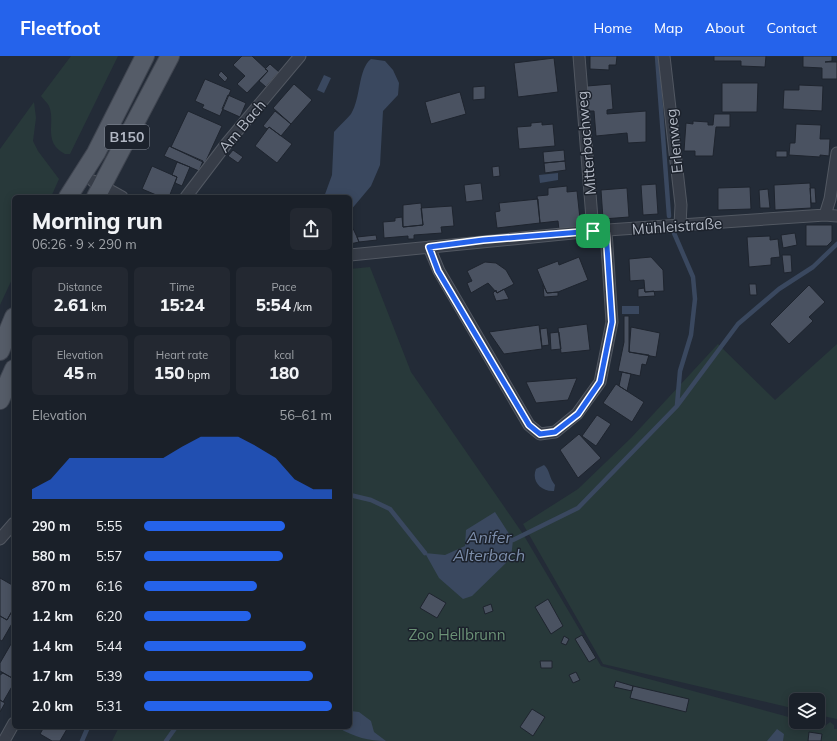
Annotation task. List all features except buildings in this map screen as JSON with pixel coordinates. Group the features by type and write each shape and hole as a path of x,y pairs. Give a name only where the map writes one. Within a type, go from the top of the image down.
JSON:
{"main road":[{"name":"B150","path":"69,195 96,153 146,56"},
{"name":"B150","path":"97,188 170,56"},
{"path":"0,351 12,322"},
{"path":"0,400 12,373"}],"street":[{"name":"Am Bach","path":"188,195 227,143 300,56"},
{"name":"Mitterbachweg","path":"579,56 593,231"},
{"name":"Erlenweg","path":"664,56 681,205 680,225"},
{"path":"826,215 837,153"},
{"path":"97,188 116,195"},
{"name":"Mühleistraße","path":"352,255 483,240 593,231 826,215 837,216"},
{"path":"429,247 438,271 529,425 540,434 555,432 578,414 600,382 612,322 606,231"},
{"path":"0,539 12,525"},
{"path":"4,741 12,727"}],"green space":[{"path":"71,56 118,56 70,154 65,154 54,144 51,132 51,112 49,106 41,96"},
{"path":"34,102 36,118 33,141 38,151 59,179 52,195 12,195 12,279 0,305 0,149"},
{"name":"Zoo Hellbrunn","path":"370,267 411,372 523,534 601,666 789,717 789,729 825,729 825,726 830,722 834,725 834,729 837,729 837,741 112,741 118,729 352,729 352,269"},
{"path":"718,344 775,400 837,344 837,719 825,716 825,693 789,693 789,707 603,664 523,524 578,489 631,438"}],"water":[{"path":"371,59 385,61 393,70 399,83 398,95 383,111 380,165 371,186 352,209 352,195 325,195 332,175 334,132 351,114 357,100 362,77 367,64"},
{"path":"324,75 331,78 324,93 317,90"},
{"path":"558,173 558,180 540,183 539,175"},
{"path":"622,306 639,306 639,314 622,314"},
{"path":"544,465 555,485 554,491 541,488 536,481 536,469"},
{"name":"Anifer Alterbach","path":"495,512 513,540 511,558 472,596 463,599 439,578 425,553 445,555 465,546 466,530"},
{"path":"352,711 359,712 371,721 374,732 386,741 362,738 341,729 352,729"},
{"path":"777,729 784,734 783,741 767,741"}],"waterway":[{"path":"657,56 669,216"},
{"path":"674,233 693,277 695,299 691,335 680,371 677,405"},
{"name":"Anifer Alterbach","path":"513,540 578,508 677,406 738,324 779,289 813,267 837,244"},
{"name":"Anifer Alterbach","path":"352,495 371,500 390,509 425,553"},
{"path":"82,741 87,729"},
{"name":"Anifer Alterbach","path":"166,741 175,729"}],"route":[{"path":"593,231 606,231 612,322 600,382 578,414 555,432 540,434 529,425 438,271 429,247 483,240 593,231"}]}
